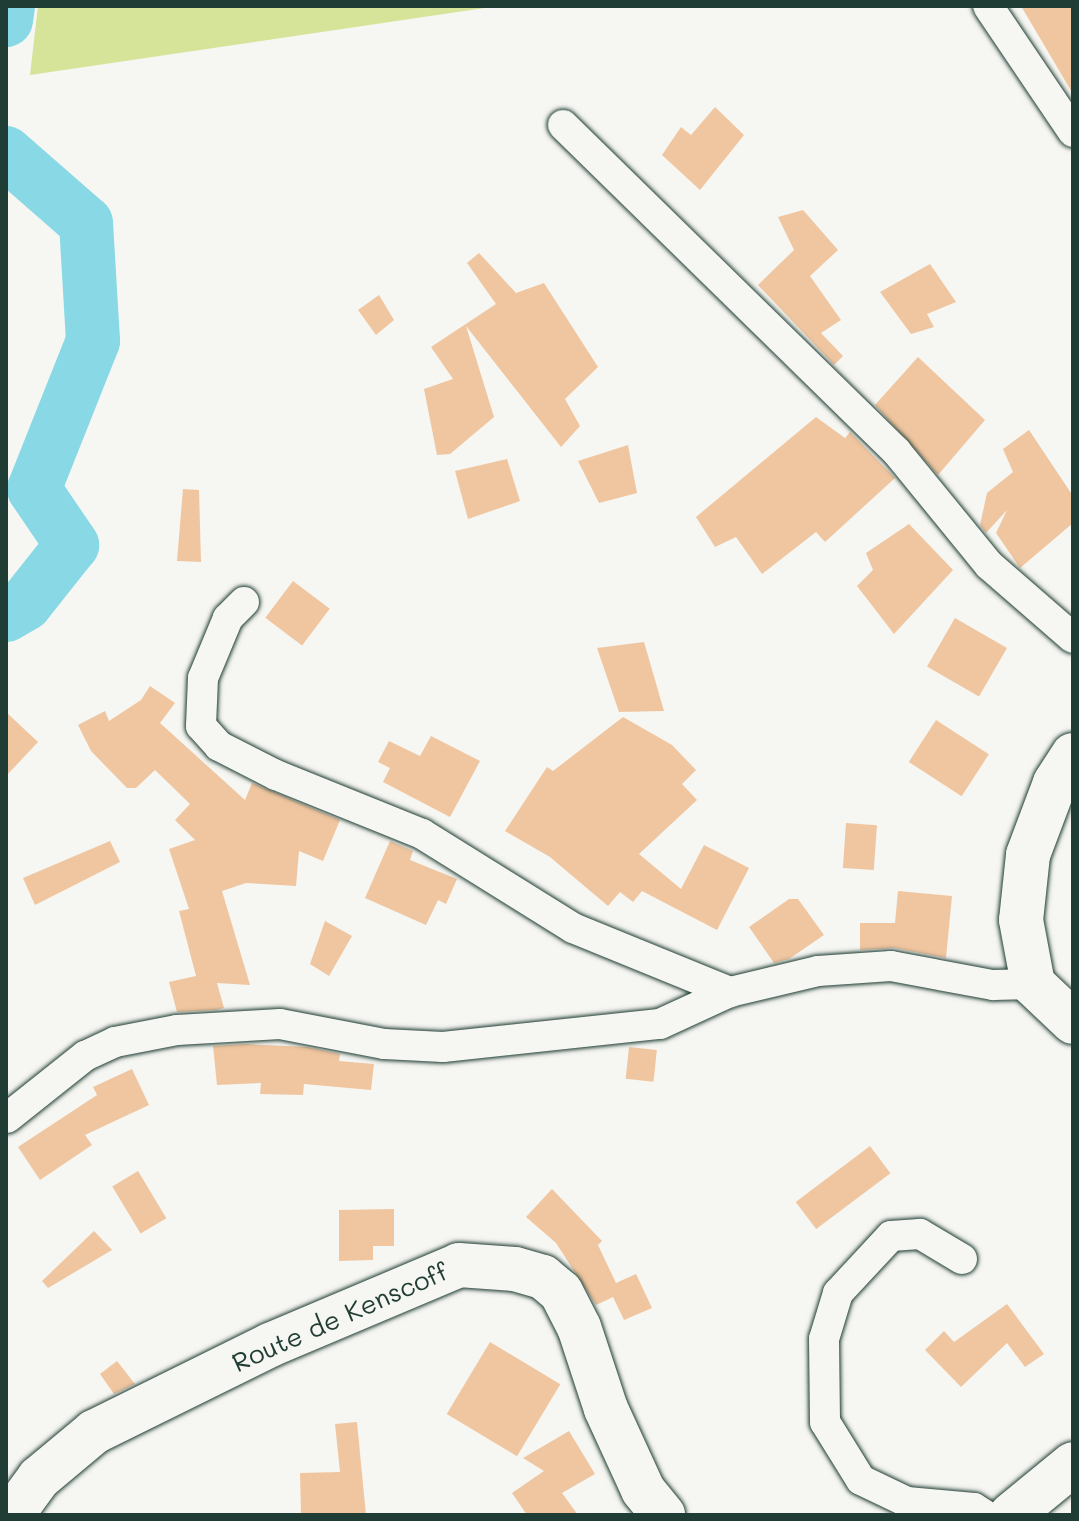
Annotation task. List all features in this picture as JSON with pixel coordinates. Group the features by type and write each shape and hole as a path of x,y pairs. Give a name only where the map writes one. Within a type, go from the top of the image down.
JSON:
{"main road":[{"path":"1073,755 1055,783 1028,855 1021,920 1033,984 1073,1022"},
{"name":"Route de Kenscoff","path":"12,1515 39,1478 94,1432 270,1345 459,1265 515,1269 543,1277 561,1292 579,1327 606,1409 643,1490 663,1515"},
{"path":"1011,1515 1073,1464"}],"street":[{"path":"988,6 1073,132"},
{"path":"563,125 896,451 989,565 1073,638"},
{"path":"244,602 228,618 203,678 201,726 219,746 276,775 422,834 573,928 730,992"},
{"path":"7,1118 85,1056 144,1035 252,1023 307,1027 384,1044 470,1045 660,1024 730,992 818,971 891,966 993,985 1033,984"},
{"path":"962,1259 920,1234 891,1236 838,1293 824,1339 825,1422 861,1480 907,1502 974,1508 985,1515"}],"green space":[{"path":"38,6 498,6 30,75"}],"building":[{"path":"1021,6 1073,6 1073,94"},
{"path":"715,107 744,135 700,190 662,155 681,127 691,135"},
{"path":"803,210 838,250 810,276 841,320 821,333 843,356 834,365 758,285 794,250 778,217"},
{"path":"479,253 516,293 544,283 598,367 565,399 580,426 561,447 466,326 494,417 450,454 437,455 424,389 453,379 431,347 496,304 467,263"},
{"path":"930,264 956,302 927,314 934,327 911,334 880,292"},
{"path":"379,295 394,320 376,335 358,310"},
{"path":"918,357 985,420 938,475 875,405"},
{"path":"816,417 845,438 850,432 895,478 825,542 816,532 762,574 736,537 715,547 696,517"},
{"path":"1029,430 1073,496 1073,523 1020,568 996,533 1007,510 986,533 980,525 987,493 1013,472 1003,449"},
{"path":"628,445 637,493 599,503 578,461"},
{"path":"507,459 520,501 468,519 455,471"},
{"path":"183,489 199,490 201,562 177,561"},
{"path":"909,524 953,570 894,634 857,586 873,570 866,553"},
{"path":"293,581 330,609 302,645 265,618"},
{"path":"955,618 1007,648 979,696 927,666"},
{"path":"644,642 664,711 619,712 597,648"},
{"path":"150,686 175,703 160,723 245,800 252,783 340,820 323,861 299,851 296,886 246,883 222,891 250,985 217,983 224,1008 216,1010 177,1012 169,982 196,976 179,911 189,909 169,849 195,840 175,820 190,804 155,770 136,788 127,788 91,751 78,725 105,711 109,721 141,700"},
{"path":"6,712 38,742 6,776"},
{"path":"623,717 672,745 696,770 682,784 697,800 639,854 681,889 704,845 749,868 717,930 642,891 633,902 620,892 608,906 550,857 505,831 547,767 553,771"},
{"path":"936,720 989,754 962,796 909,762"},
{"path":"431,736 480,761 450,817 383,782 390,768 378,762 389,741 420,756"},
{"path":"846,823 877,825 874,870 843,868"},
{"path":"110,841 120,862 35,905 23,878"},
{"path":"390,841 413,851 410,860 457,879 446,904 438,900 426,925 365,898"},
{"path":"898,891 952,896 946,958 894,948 860,950 860,923 895,923"},
{"path":"789,899 798,899 824,935 789,959 774,963 749,927"},
{"path":"325,921 352,936 329,976 310,964"},
{"path":"213,1046 307,1047 340,1054 339,1061 374,1064 371,1090 304,1084 303,1095 260,1094 261,1083 217,1085"},
{"path":"629,1047 657,1050 654,1082 626,1079"},
{"path":"132,1069 149,1105 85,1135 92,1145 40,1180 18,1147 97,1095 93,1087"},
{"path":"870,1146 890,1173 816,1229 796,1202"},
{"path":"138,1171 166,1218 141,1234 112,1186"},
{"path":"552,1189 602,1241 598,1245 616,1283 636,1274 652,1308 624,1320 613,1297 596,1305 556,1243 526,1217"},
{"path":"394,1209 394,1246 373,1246 373,1260 339,1261 339,1210"},
{"path":"94,1231 112,1250 48,1288 42,1281"},
{"path":"1007,1304 1044,1354 1025,1367 1007,1343 961,1387 925,1350 944,1331 954,1342"},
{"path":"490,1342 560,1384 517,1456 447,1414"},
{"path":"117,1361 135,1384 114,1394 100,1374"},
{"path":"357,1422 366,1515 301,1515 300,1473 340,1472 335,1424"},
{"path":"569,1431 595,1474 562,1493 578,1515 527,1515 512,1493 544,1471 523,1458"}],"waterway":[{"path":"6,20 8,6"},
{"path":"6,153 86,223 93,341 34,489 72,545 25,604 6,615"}]}
